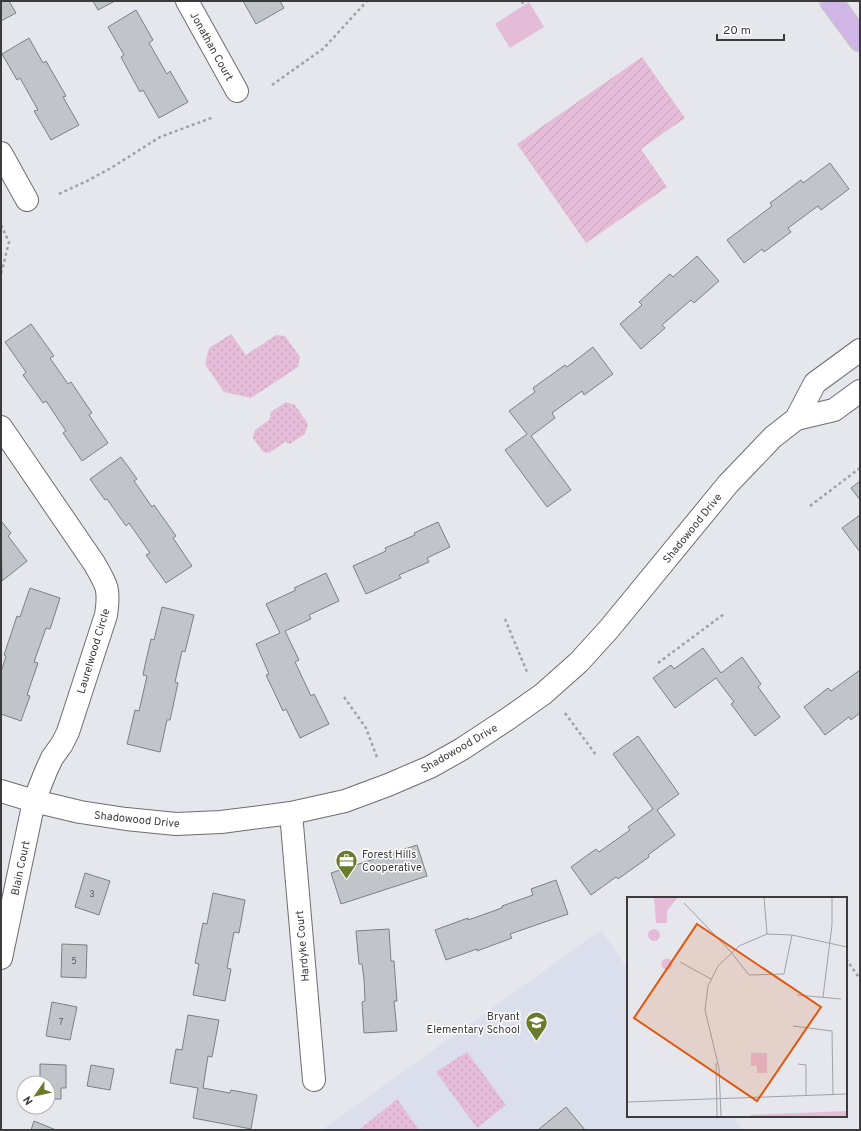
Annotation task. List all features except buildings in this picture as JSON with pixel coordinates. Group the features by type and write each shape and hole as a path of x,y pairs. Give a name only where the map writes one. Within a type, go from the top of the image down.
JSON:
{"main road":[{"path":"831,1 860,40"}],"street":[{"name":"Jonathan Court","path":"187,1 237,91"},
{"path":"1,153 27,200"},
{"name":"Shadowood Drive","path":"1,791 80,812 126,819 176,824 221,822 291,813 344,801 388,786 430,766 462,749 509,718 543,694 579,662 609,629 728,484 769,442 796,419 815,383 860,350"},
{"name":"Shadowood Drive","path":"796,419 834,410 860,391"},
{"name":"Laurelwood Circle","path":"1,427 94,563 103,578 108,596 106,615 68,732 52,758 34,801"},
{"name":"Blain Court","path":"1,958 34,801"},
{"name":"Hardyke Court","path":"291,813 314,1080"}],"path":[{"path":"272,85 324,48 367,1"},
{"path":"60,194 111,168 160,137 214,117"},
{"path":"1,225 9,242 1,274"},
{"path":"810,506 860,468"},
{"path":"658,663 724,614"},
{"path":"505,619 527,672"},
{"path":"344,697 366,728 378,760"},
{"path":"565,713 596,755"},
{"path":"847,960 860,979"}],"shaded area":[{"path":"529,2 544,27 510,48 495,24"},
{"path":"642,57 685,118 641,149 667,187 586,243 517,144"},
{"path":"231,334 246,355 276,335 285,336 300,357 298,367 251,398 224,392 205,364 209,348"},
{"path":"286,402 295,405 308,424 305,434 290,444 285,442 269,453 263,452 253,438 255,430 269,420 271,412"},
{"name":"Bryant Elementary School","path":"601,930 627,968 627,1117 734,1117 743,1130 322,1130"},
{"path":"467,1052 506,1105 477,1128 436,1072"},
{"path":"397,1099 419,1130 359,1130"}],"place":[{"name":"Forest Hills Cooperative","path":"346,880"},
{"name":"Bryant Elementary School","path":"536,1042"}]}
